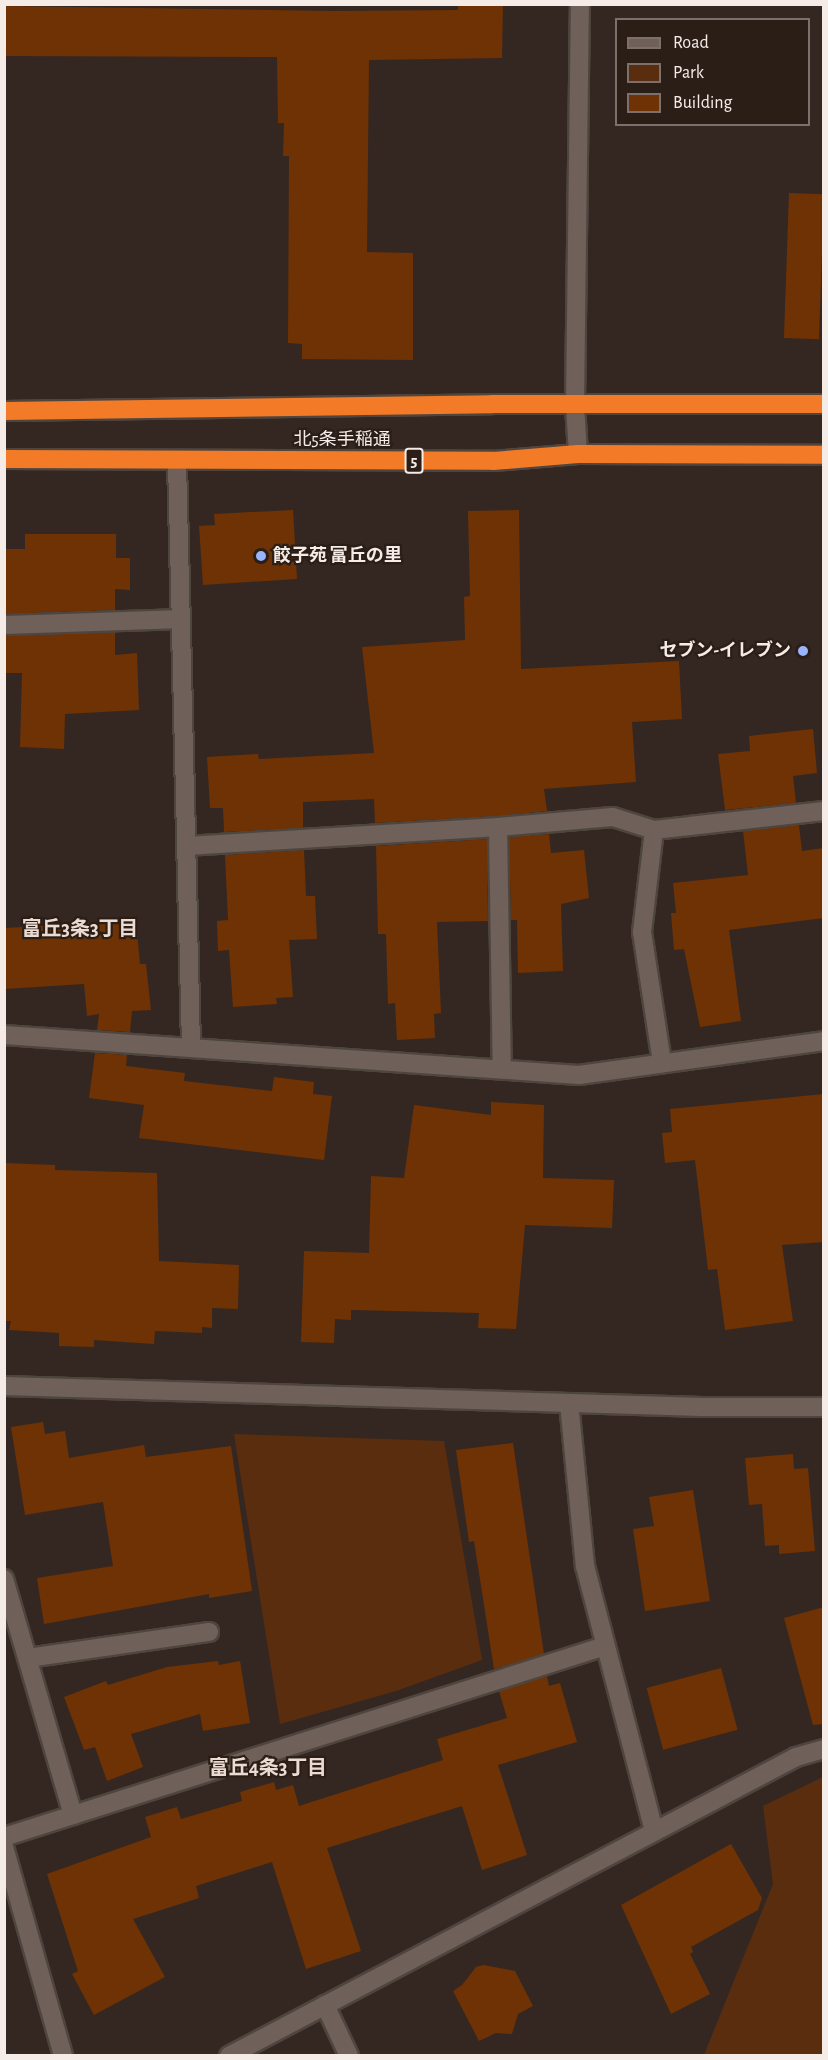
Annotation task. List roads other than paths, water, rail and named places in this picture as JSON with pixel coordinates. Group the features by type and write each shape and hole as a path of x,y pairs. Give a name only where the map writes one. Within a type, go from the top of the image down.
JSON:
{"highway":[{"name":"北5条手稲通","path":"4,411 824,404"},
{"name":"北5条手稲通","path":"4,459 493,462 578,453 824,455"}],"street":[{"path":"578,453 575,405 580,4"},
{"path":"177,461 191,1048"},
{"path":"4,625 181,619"},
{"path":"186,846 498,827 613,817 654,830 824,811"},
{"path":"498,827 502,1069"},
{"path":"654,830 642,932 662,1063"},
{"path":"4,1035 579,1075 824,1041"},
{"path":"4,1386 569,1403 824,1407"},
{"path":"569,1403 585,1566 654,1831"},
{"path":"4,1579 73,1815"},
{"path":"28,1658 209,1632"},
{"path":"4,1837 605,1646"},
{"path":"229,2055 796,1757 824,1749"},
{"path":"4,1847 63,2055"},
{"path":"325,2005 349,2055"}],"place":[{"name":"餃子苑 富丘の里","path":"261,556"},
{"name":"セブン-イレブン","path":"803,651"}],"district":[{"name":"富丘3条3丁目","path":"80,929"},
{"name":"富丘4条3丁目","path":"268,1768"}]}
